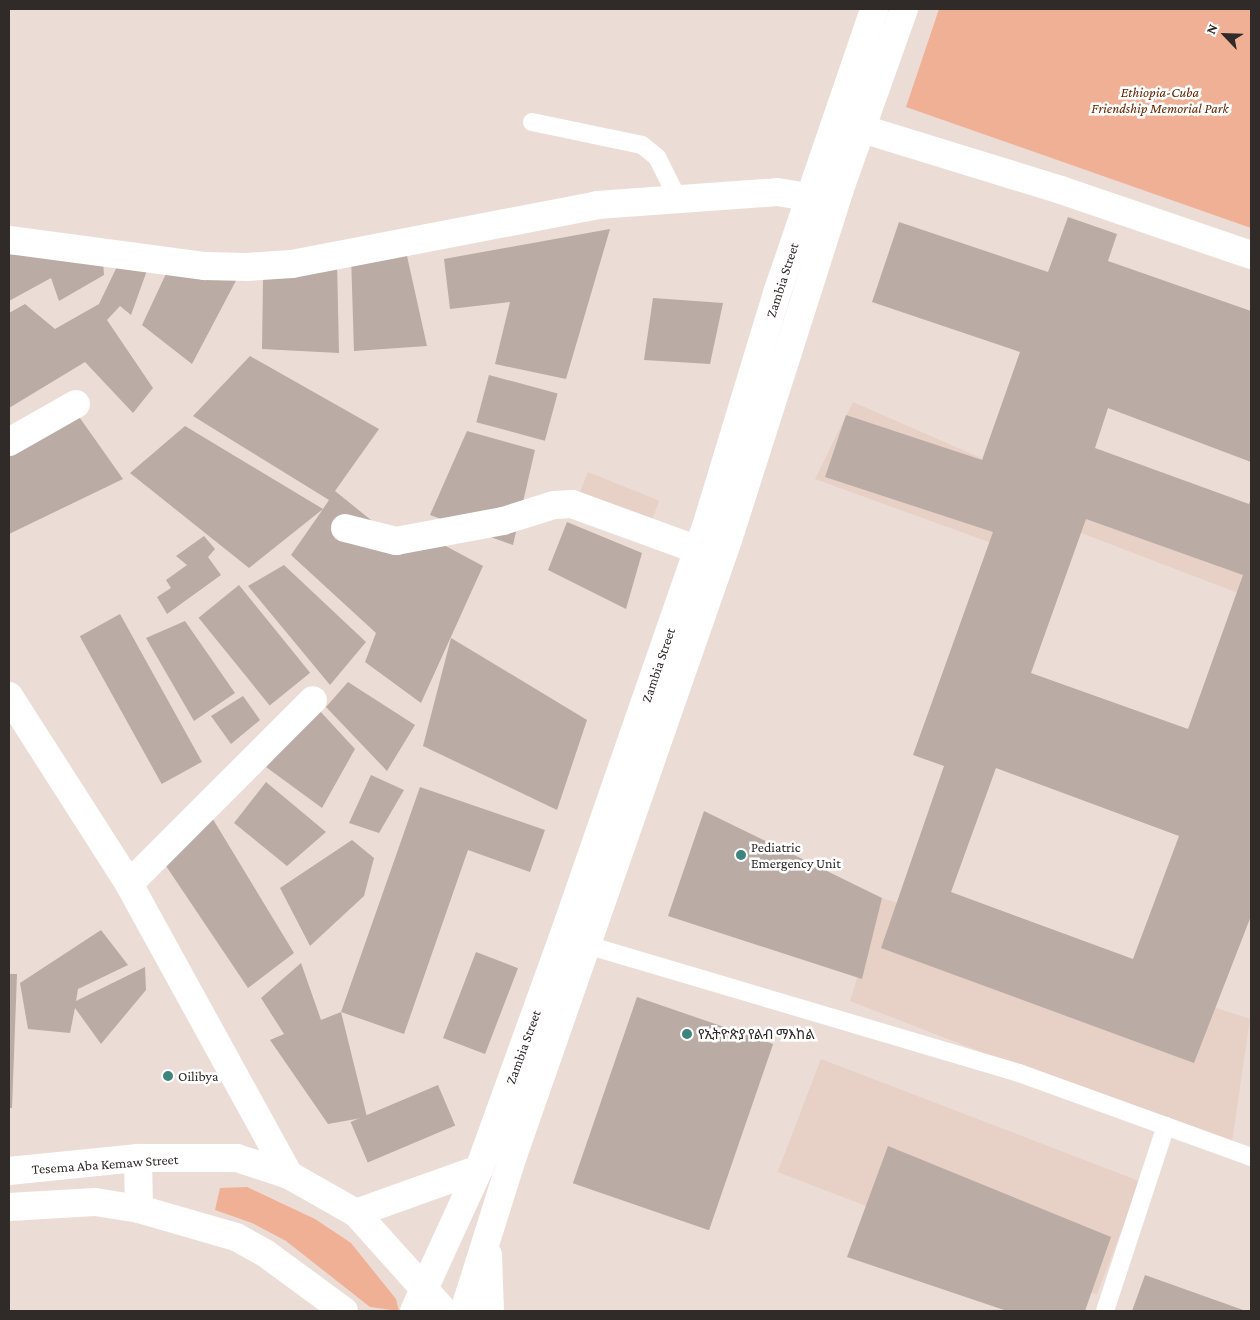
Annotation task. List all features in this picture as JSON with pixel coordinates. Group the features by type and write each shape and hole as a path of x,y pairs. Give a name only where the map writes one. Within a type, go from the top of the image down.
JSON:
{"main road":[{"name":"Zambia Street","path":"709,554 809,196 874,9"},
{"name":"Zambia Street","path":"464,1311 575,941 709,554 904,9"},
{"path":"836,120 1061,190 1251,255"},
{"path":"9,240 205,266 247,267 292,264 597,205 678,197 777,192 836,201"},
{"path":"9,442 76,404"},
{"path":"345,528 396,541 503,522 554,504 572,504 709,554"},
{"path":"9,696 129,884 289,1175"},
{"path":"129,884 313,700"},
{"name":"Zambia Street","path":"428,1305 479,1169 575,941"},
{"path":"138,1158 139,1209"},
{"name":"Tesema Aba Kemaw Street","path":"9,1171 138,1158 237,1158 289,1175 356,1213 428,1305"},
{"path":"356,1213 479,1169"},
{"path":"9,1207 94,1202 139,1209 236,1237 265,1253 344,1311"},
{"path":"487,1238 490,1311"}],"lane":[{"path":"532,122 642,145 657,157 678,197"},
{"path":"575,941 1019,1073 1251,1157"},
{"path":"1105,1311 1166,1126"}],"shaded area":[{"path":"853,402 1038,483 1008,549 815,479"},
{"path":"1078,444 1251,508 1251,598 1050,521"},
{"path":"588,472 659,501 642,544 570,516"},
{"path":"882,898 1250,1019 1231,1149 850,1001"},
{"path":"821,1059 1140,1182 1097,1295 778,1172"}],"green space":[{"name":"Ethiopia-Cuba Friendship Memorial Park","path":"939,9 1251,9 1251,228 906,107"},
{"path":"247,1187 315,1219 351,1243 396,1299 399,1311 370,1307 286,1241 252,1223 215,1210 220,1188"}],"building":[{"path":"1068,217 1117,234 1108,261 1251,311 1251,462 1108,408 1095,448 1249,504 1251,498 1251,916 1194,1063 881,948 944,766 913,755 993,532 825,477 846,415 982,460 1020,352 872,302 899,222 1048,272","holes":["1086,519 1243,575 1188,729 1031,673","996,768 1179,836 1133,959 951,892"]},
{"path":"610,229 566,379 495,364 510,302 450,309 444,259"},
{"path":"102,245 104,275 59,301 51,278 9,301 9,254"},
{"path":"405,247 427,346 354,351 351,256"},
{"path":"124,252 150,262 131,315 120,306 107,320 153,388 133,413 85,362 9,408 9,313 25,304 55,329 99,304"},
{"path":"172,261 240,273 192,364 142,325"},
{"path":"337,261 339,353 262,349 263,279"},
{"path":"653,298 723,303 710,364 644,360"},
{"path":"250,356 379,429 335,491 407,549 414,529 483,566 421,703 365,662 376,633 291,555 329,500 193,416"},
{"path":"489,375 558,393 545,441 476,422"},
{"path":"75,411 123,479 9,534 9,444"},
{"path":"185,426 323,509 249,568 130,473"},
{"path":"467,431 535,450 513,545 430,515"},
{"path":"567,522 642,553 626,609 548,570"},
{"path":"204,536 215,549 208,557 221,575 167,614 157,597 171,588 166,580 187,565 176,556"},
{"path":"284,565 366,642 330,685 248,586"},
{"path":"239,585 310,673 270,706 199,618"},
{"path":"120,614 202,762 162,784 80,636"},
{"path":"185,621 235,693 194,721 146,638"},
{"path":"451,638 587,720 557,810 423,746"},
{"path":"348,682 415,725 387,771 326,707"},
{"path":"243,696 260,720 231,744 211,716"},
{"path":"319,710 355,749 322,808 266,767"},
{"path":"371,775 404,790 379,833 349,823"},
{"path":"266,782 326,832 287,866 234,823"},
{"path":"420,787 545,830 530,872 468,850 404,1034 341,1012"},
{"name":"Pediatric Emergency Unit","path":"704,811 882,898 862,979 668,916"},
{"path":"211,816 294,953 248,988 164,863"},
{"path":"352,840 374,858 364,896 310,946 280,888"},
{"path":"101,930 128,965 78,989 76,1001 145,967 146,990 101,1044 75,1008 70,1033 28,1029 20,983"},
{"path":"476,952 518,968 485,1054 443,1038"},
{"path":"301,963 321,1020 341,1012 367,1117 328,1124 270,1040 284,1034 261,998"},
{"path":"9,974 17,974 12,1108 9,1108"},
{"path":"637,997 773,1044 709,1230 573,1183"},
{"path":"438,1085 455,1126 368,1163 351,1122"},
{"path":"888,1146 1111,1237 1085,1311 1007,1311 847,1257"},
{"path":"1145,1275 1246,1311 1132,1311"}],"place":[{"name":"Pediatric Emergency Unit","path":"741,855"},
{"name":"የኢትዮጵያ የልብ ማእከል","path":"687,1034"},
{"name":"Oilibya","path":"168,1076"}]}
